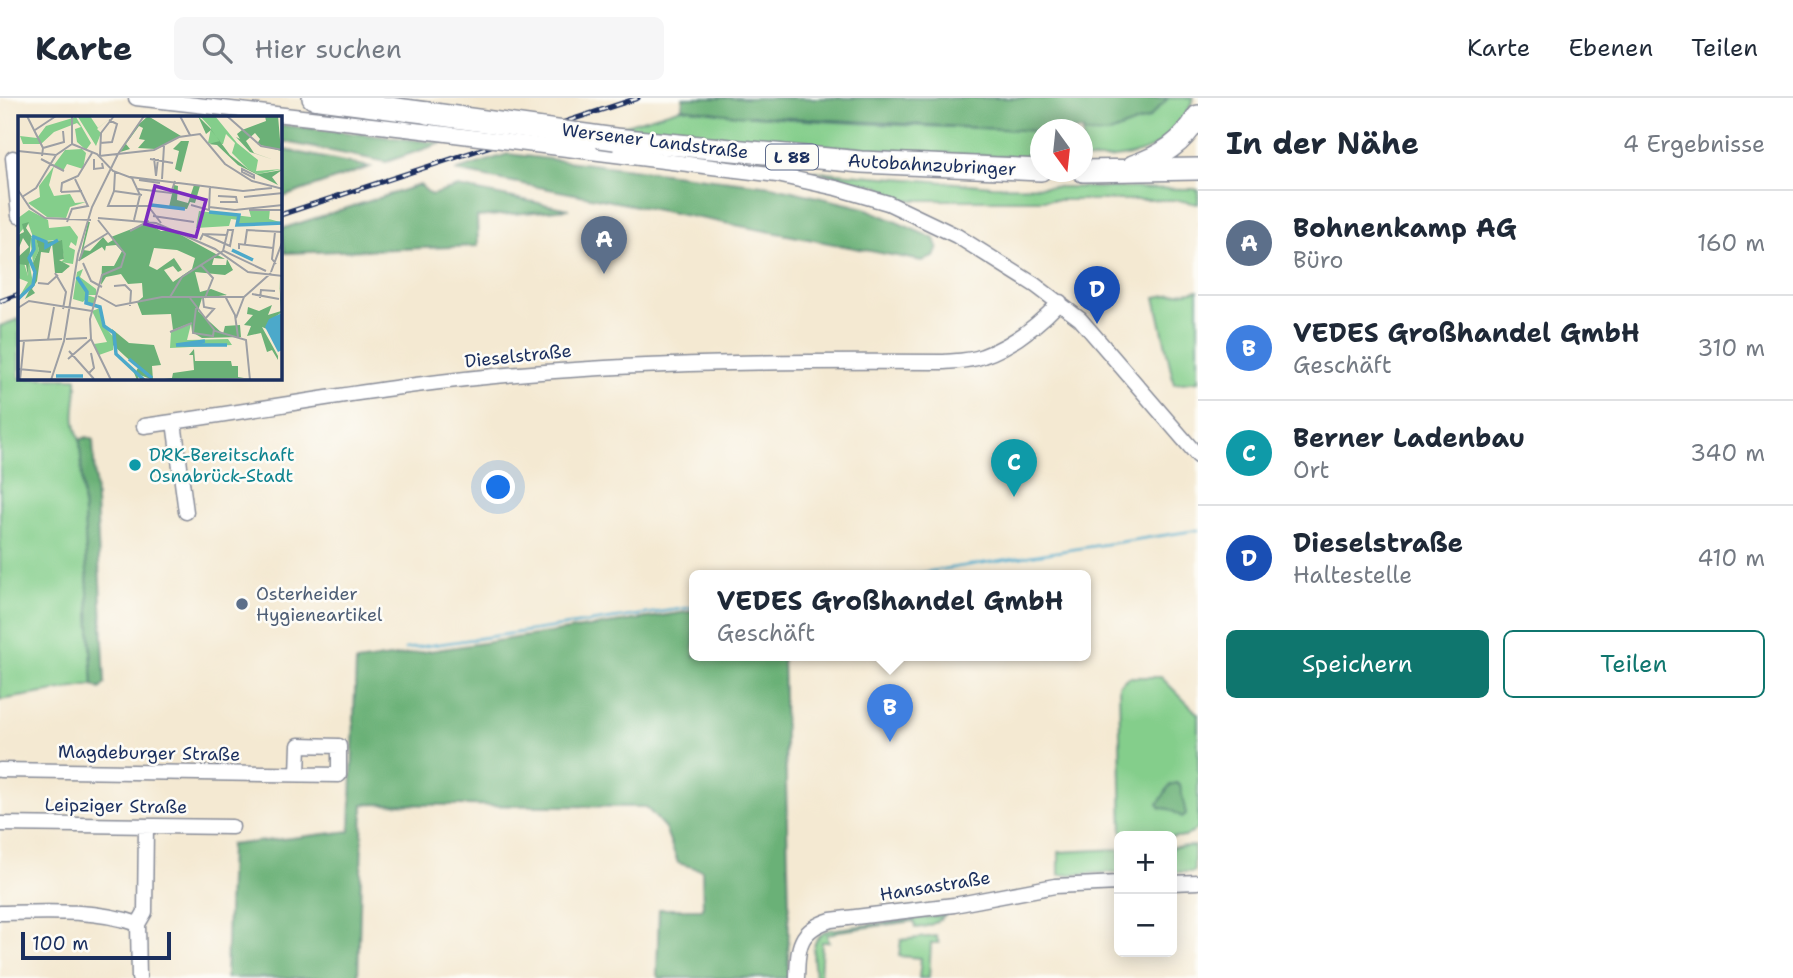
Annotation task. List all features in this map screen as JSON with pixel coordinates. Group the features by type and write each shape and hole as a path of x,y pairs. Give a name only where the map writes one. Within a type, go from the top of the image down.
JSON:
{"highway":[{"name":"Autobahnzubringer","path":"313,98 614,139 861,162 1030,170"},
{"path":"1117,172 1166,153 1190,130 1198,116"},
{"path":"1093,171 1198,169"},
{"path":"1117,172 1198,180"}],"street":[{"name":"Wersener Landstraße","path":"136,98 777,175 888,203 957,236 1060,302 1093,333 1198,456"},
{"path":"11,157 18,209"},
{"name":"Dieselstraße","path":"144,426 411,387 556,371 659,363 944,362 971,359 984,356 1009,343 1046,317 1060,302"},
{"path":"174,422 186,512"},
{"name":"Magdeburger Straße","path":"0,770 298,774"},
{"name":"Leipziger Straße","path":"0,824 232,827"},
{"path":"139,978 138,923 145,912 146,826"},
{"path":"1177,883 1198,882"},
{"name":"Hansastraße","path":"797,978 799,945 817,924 954,905 1055,886 1114,883"},
{"path":"0,914 82,915 123,918 138,923"}],"green space":[{"path":"683,98 1168,98 1149,118 1107,134 1093,133 1093,119 1030,119 1030,130 733,115 682,108"},
{"path":"1168,98 1193,98 1186,116 1164,141 1135,154 1093,159 1093,133 1107,134 1149,118"},
{"path":"682,108 816,121 1030,131 1030,158 881,149 615,128"},
{"path":"282,125 442,143 386,162 282,141"},
{"path":"282,149 370,167 282,197"},
{"path":"508,154 771,186 865,208 935,239 938,247 934,257 922,261 455,171"},
{"path":"813,171 992,186 1194,189 1198,190 1198,204 1177,200 902,200 878,186"},
{"path":"420,185 431,195 458,187 569,209 477,217 478,246 285,253 282,229"},
{"path":"1198,290 1198,381 1174,384 1155,297"},
{"path":"18,319 18,380 77,380 74,416 80,440 93,685 0,700 0,326"},
{"path":"86,437 93,440 105,683 100,689 93,685 80,440"},
{"path":"689,612 689,661 783,661 788,978 660,978 657,975 659,909 703,909 702,870 678,863 665,828 646,807 363,804 358,978 226,978 230,845 350,831 356,662"},
{"path":"1128,677 1161,677 1198,714 1198,828 1185,837 1177,837 1177,831 1122,831 1119,685"},
{"path":"1170,785 1180,785 1186,814 1182,817 1158,804"},
{"path":"1194,846 1194,872 1177,872 1177,847"},
{"path":"1114,849 1114,872 1059,875 1059,852"},
{"path":"945,915 920,928 915,928 914,921 827,935 829,942 822,942 820,978 815,978 813,950 817,938 829,930"},
{"path":"936,936 939,943 931,943 929,978 919,978 921,958 899,956 901,940"}],"waterway":[{"path":"938,570 1198,530"},
{"path":"405,649 689,608"}],"railway":[{"path":"282,214 638,98"},
{"path":"0,301 18,294"}],"place":[{"name":"Bohnenkamp AG","path":"604,274"},
{"name":"Dieselstraße","path":"1097,324"},
{"name":"DRK-Bereitschaft Osnabrück-Stadt","path":"135,465"},
{"name":"Berner Ladenbau","path":"1014,497"},
{"name":"Osterheider Hygieneartikel","path":"242,604"},
{"name":"VEDES Großhandel GmbH","path":"890,742"}]}
